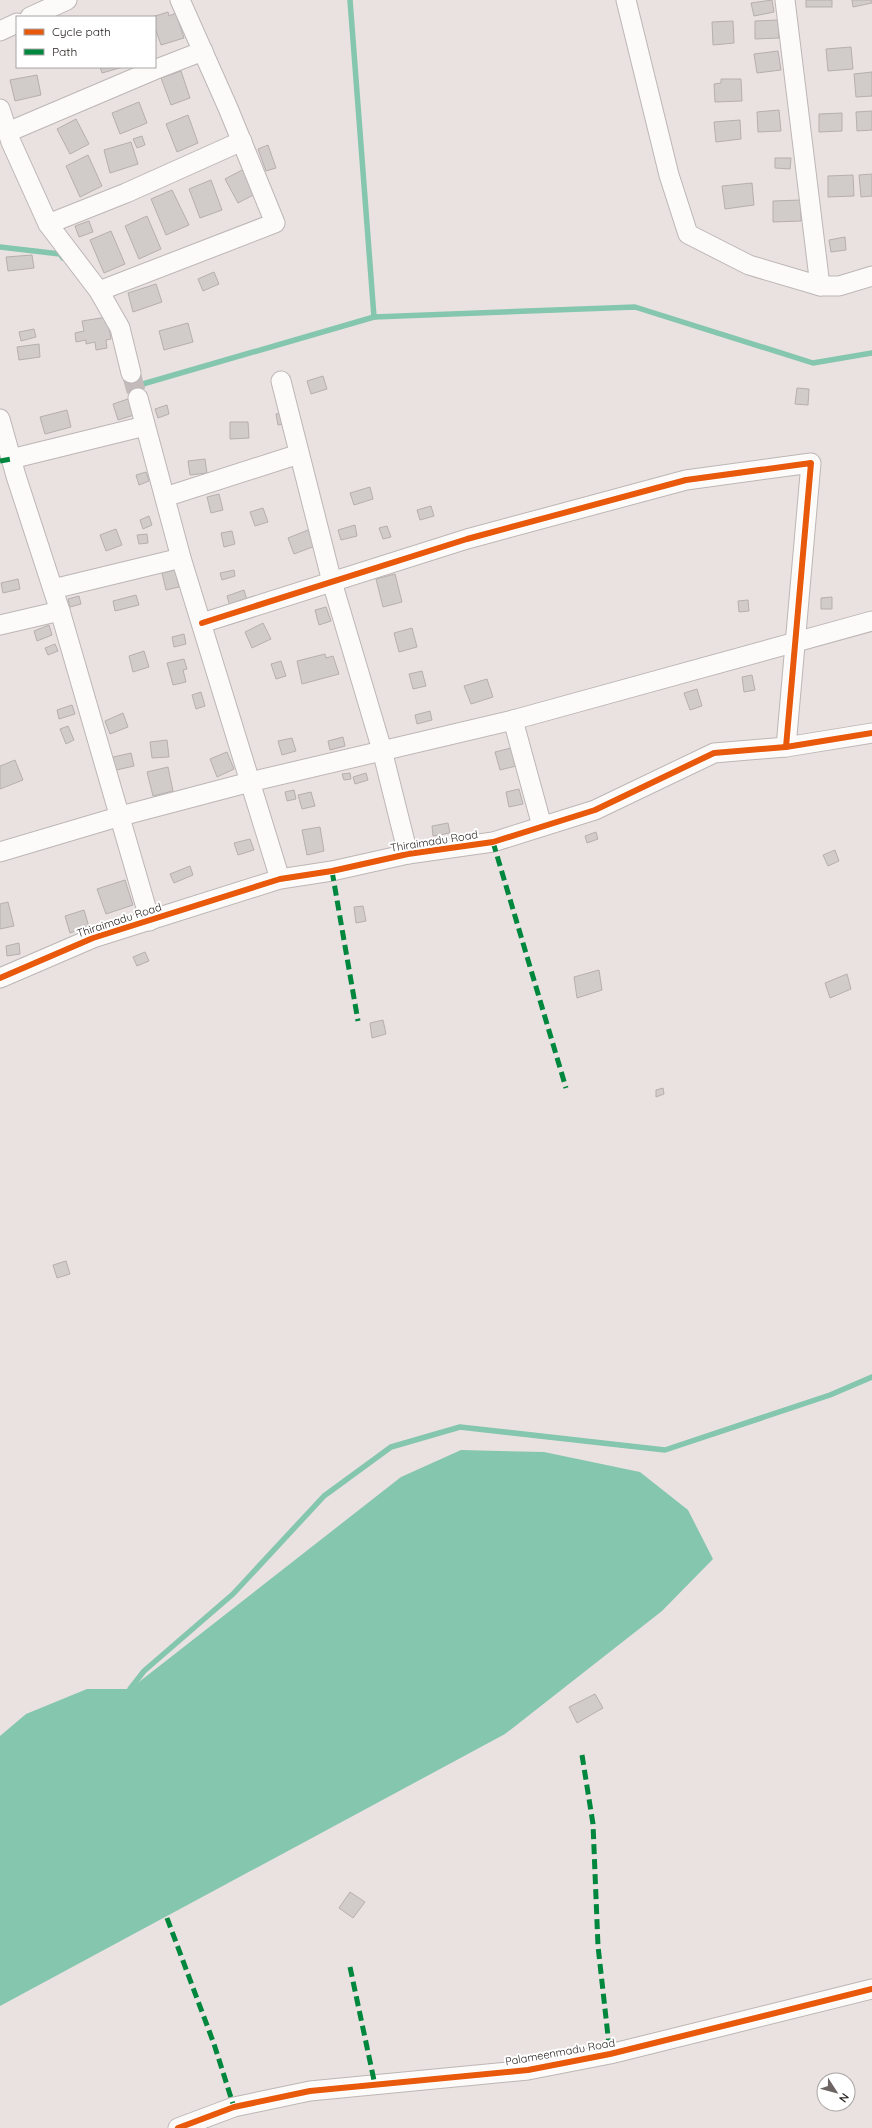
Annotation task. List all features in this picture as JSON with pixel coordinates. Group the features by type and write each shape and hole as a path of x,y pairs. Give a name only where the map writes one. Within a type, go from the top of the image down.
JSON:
{"street":[{"path":"32,16 67,0"},
{"path":"99,291 275,223 242,141 180,0"},
{"path":"626,0 669,175 688,234 749,265 820,286 839,286 872,276"},
{"path":"785,0 820,286"},
{"path":"0,31 16,23"},
{"path":"8,132 154,70 203,51"},
{"path":"0,109 8,132 48,224 99,291 120,328 131,373"},
{"path":"48,224 126,193 242,141"},
{"path":"281,381 332,582 382,750 408,854"},
{"path":"138,398 181,558 280,879"},
{"path":"0,419 11,459 60,611 121,816 150,921"},
{"path":"11,459 145,426"},
{"path":"165,497 299,454"},
{"path":"202,623 468,539 686,480 811,464 786,747"},
{"path":"53,589 181,558"},
{"path":"0,625 60,611"},
{"path":"0,852 121,816 250,782 513,720 872,621"},
{"path":"513,720 542,826"},
{"name":"Thiraimadu Road","path":"0,978 92,938 280,879 332,871 408,854 493,842 595,810 714,753 786,747 872,734"},
{"name":"Palameenmadu Road","path":"178,2128 234,2107 310,2091 528,2070 610,2054 872,1989"}],"shaded area":[{"path":"461,1450 544,1452 640,1472 688,1510 713,1559 662,1611 505,1734 0,2006 0,1736 26,1714 87,1689 130,1689 401,1477"}],"building":[{"path":"772,0 774,12 754,16 751,3"},
{"path":"806,0 832,0 832,7 806,7"},
{"path":"852,0 872,0 872,3 853,7"},
{"path":"168,12 169,16 176,13 184,38 161,45 156,31 155,16"},
{"path":"778,20 779,38 755,39 755,21"},
{"path":"733,21 734,43 713,45 712,22"},
{"path":"851,47 853,69 828,71 826,49"},
{"path":"778,51 781,70 757,73 754,54"},
{"path":"100,68 120,68 102,73"},
{"path":"181,71 190,98 171,105 161,78"},
{"path":"872,72 872,96 856,97 854,74"},
{"path":"37,75 41,95 15,101 10,80"},
{"path":"721,79 741,79 742,101 715,102 714,84 721,83"},
{"path":"139,102 147,123 120,134 112,113"},
{"path":"779,110 781,131 758,132 757,112"},
{"path":"872,111 872,130 857,131 856,112"},
{"path":"842,113 842,131 819,132 819,114"},
{"path":"188,115 198,143 177,152 166,124"},
{"path":"76,119 89,144 70,154 57,129"},
{"path":"740,120 741,139 716,142 714,122"},
{"path":"142,136 145,145 137,148 133,139"},
{"path":"131,142 138,164 110,173 104,150"},
{"path":"268,145 276,168 266,171 258,149"},
{"path":"88,155 102,186 80,197 66,166"},
{"path":"775,158 791,158 790,169 775,168"},
{"path":"244,169 257,193 238,203 225,179"},
{"path":"872,174 872,196 861,197 859,175"},
{"path":"853,175 854,196 828,197 828,176"},
{"path":"211,180 222,210 200,218 189,189"},
{"path":"752,183 754,205 725,209 722,186"},
{"path":"172,190 189,225 166,235 151,199"},
{"path":"801,200 801,221 773,222 773,201"},
{"path":"147,216 161,249 139,259 125,226"},
{"path":"89,221 93,232 79,237 75,226"},
{"path":"111,231 125,264 104,273 90,240"},
{"path":"845,237 846,250 831,252 829,240"},
{"path":"32,255 34,268 8,271 6,257"},
{"path":"214,272 219,284 203,291 198,279"},
{"path":"156,284 162,302 133,312 128,293"},
{"path":"107,317 111,339 106,340 107,348 96,350 95,342 86,344 86,340 76,342 75,333 84,331 82,321"},
{"path":"188,323 193,342 164,350 159,331"},
{"path":"34,329 36,337 21,341 19,332"},
{"path":"39,344 40,357 19,360 17,347"},
{"path":"323,376 327,389 311,394 307,381"},
{"path":"797,388 809,389 808,405 795,404"},
{"path":"128,399 134,415 118,420 113,404"},
{"path":"167,405 169,414 158,418 155,409"},
{"path":"67,410 71,427 45,434 40,417"},
{"path":"283,413 284,424 278,425 276,414"},
{"path":"230,422 248,422 249,438 230,439"},
{"path":"205,459 207,473 190,475 188,461"},
{"path":"146,472 149,481 139,485 136,475"},
{"path":"370,487 373,499 354,505 350,493"},
{"path":"219,494 223,510 211,513 207,497"},
{"path":"431,506 434,516 420,520 417,510"},
{"path":"263,508 268,522 255,526 250,512"},
{"path":"149,516 152,525 143,529 140,520"},
{"path":"355,525 357,536 341,540 338,530"},
{"path":"387,526 391,537 383,539 379,528"},
{"path":"116,529 122,545 106,551 100,535"},
{"path":"308,530 315,546 294,554 288,538"},
{"path":"232,531 235,544 224,547 221,533"},
{"path":"147,534 148,543 139,544 137,535"},
{"path":"175,570 179,587 166,590 162,573"},
{"path":"234,570 235,576 222,580 220,573"},
{"path":"395,574 402,602 383,607 376,579"},
{"path":"18,579 20,589 3,593 1,583"},
{"path":"244,590 247,600 230,606 227,596"},
{"path":"136,595 139,605 115,611 113,601"},
{"path":"79,596 81,604 70,607 68,599"},
{"path":"832,597 832,609 821,609 821,598"},
{"path":"748,600 749,611 739,612 738,601"},
{"path":"326,607 331,621 319,625 315,610"},
{"path":"263,623 271,639 252,648 245,632"},
{"path":"49,625 52,635 37,641 34,631"},
{"path":"412,628 417,647 399,652 394,633"},
{"path":"184,634 186,644 174,647 172,637"},
{"path":"55,644 58,651 48,655 45,648"},
{"path":"144,651 149,667 133,672 129,656"},
{"path":"325,654 326,658 333,656 339,674 302,684 297,661"},
{"path":"184,659 187,669 183,670 186,682 173,685 167,663"},
{"path":"281,661 286,676 276,679 271,664"},
{"path":"422,671 426,686 413,689 409,674"},
{"path":"752,675 755,690 744,692 742,677"},
{"path":"487,679 493,697 471,704 464,686"},
{"path":"697,689 702,706 690,710 684,693"},
{"path":"201,692 205,706 196,709 192,695"},
{"path":"72,705 75,714 59,719 57,710"},
{"path":"430,711 432,720 417,724 415,715"},
{"path":"123,713 128,727 110,734 105,721"},
{"path":"68,726 74,740 66,744 60,729"},
{"path":"343,737 345,746 330,750 328,741"},
{"path":"292,738 296,751 282,755 278,741"},
{"path":"167,740 169,757 152,758 150,742"},
{"path":"511,748 516,766 500,770 495,752"},
{"path":"227,752 234,769 217,777 210,759"},
{"path":"131,753 134,766 112,771 109,758"},
{"path":"15,760 23,780 0,789 0,766"},
{"path":"168,767 173,791 153,796 147,772"},
{"path":"350,773 351,779 344,780 342,774"},
{"path":"366,773 368,780 355,784 353,777"},
{"path":"519,789 523,804 509,807 506,792"},
{"path":"294,790 296,799 287,801 285,792"},
{"path":"311,792 315,806 302,809 298,795"},
{"path":"448,823 450,833 433,836 432,826"},
{"path":"320,827 324,851 307,855 302,830"},
{"path":"596,832 598,839 587,843 585,836"},
{"path":"250,839 254,850 238,855 234,843"},
{"path":"835,850 839,861 828,866 823,855"},
{"path":"190,866 193,875 174,883 170,874"},
{"path":"125,880 133,905 106,914 97,889"},
{"path":"8,902 14,926 0,929 0,904"},
{"path":"363,906 366,921 356,923 354,907"},
{"path":"84,910 89,927 70,933 65,916"},
{"path":"19,943 20,954 7,956 6,946"},
{"path":"145,952 149,961 137,966 133,957"},
{"path":"599,970 602,990 577,998 574,977"},
{"path":"847,974 851,989 830,998 825,983"},
{"path":"383,1020 386,1034 372,1038 370,1023"},
{"path":"663,1088 664,1094 656,1097 656,1090"},
{"path":"66,1261 70,1274 57,1278 53,1265"},
{"path":"595,1694 603,1708 577,1723 569,1707"},
{"path":"350,1892 365,1902 353,1918 339,1908"}],"waterway":[{"path":"350,0 374,317 635,307 813,363 872,353"},
{"path":"0,247 60,254 63,258"},
{"path":"125,375 129,388 374,317"},
{"path":"130,1689 144,1671 233,1594 324,1496 391,1447 460,1427 665,1450 830,1395 872,1377"}],"tunnel":[{"path":"131,373 138,398"}],"marked path":[{"path":"0,461 11,459"},
{"path":"493,842 566,1088"},
{"path":"332,871 358,1021"},
{"path":"582,1755 593,1824 598,1946 610,2054"},
{"path":"167,1918 214,2044 234,2107"},
{"path":"350,1967 375,2085"}],"cycle path":[{"path":"202,623 467,539 686,480 811,463 786,747"},
{"path":"0,978 93,938 280,879 332,871 408,854 493,842 595,810 714,753 786,747 872,733"},
{"path":"178,2128 234,2107 310,2091 528,2070 610,2054 872,1989"}]}
